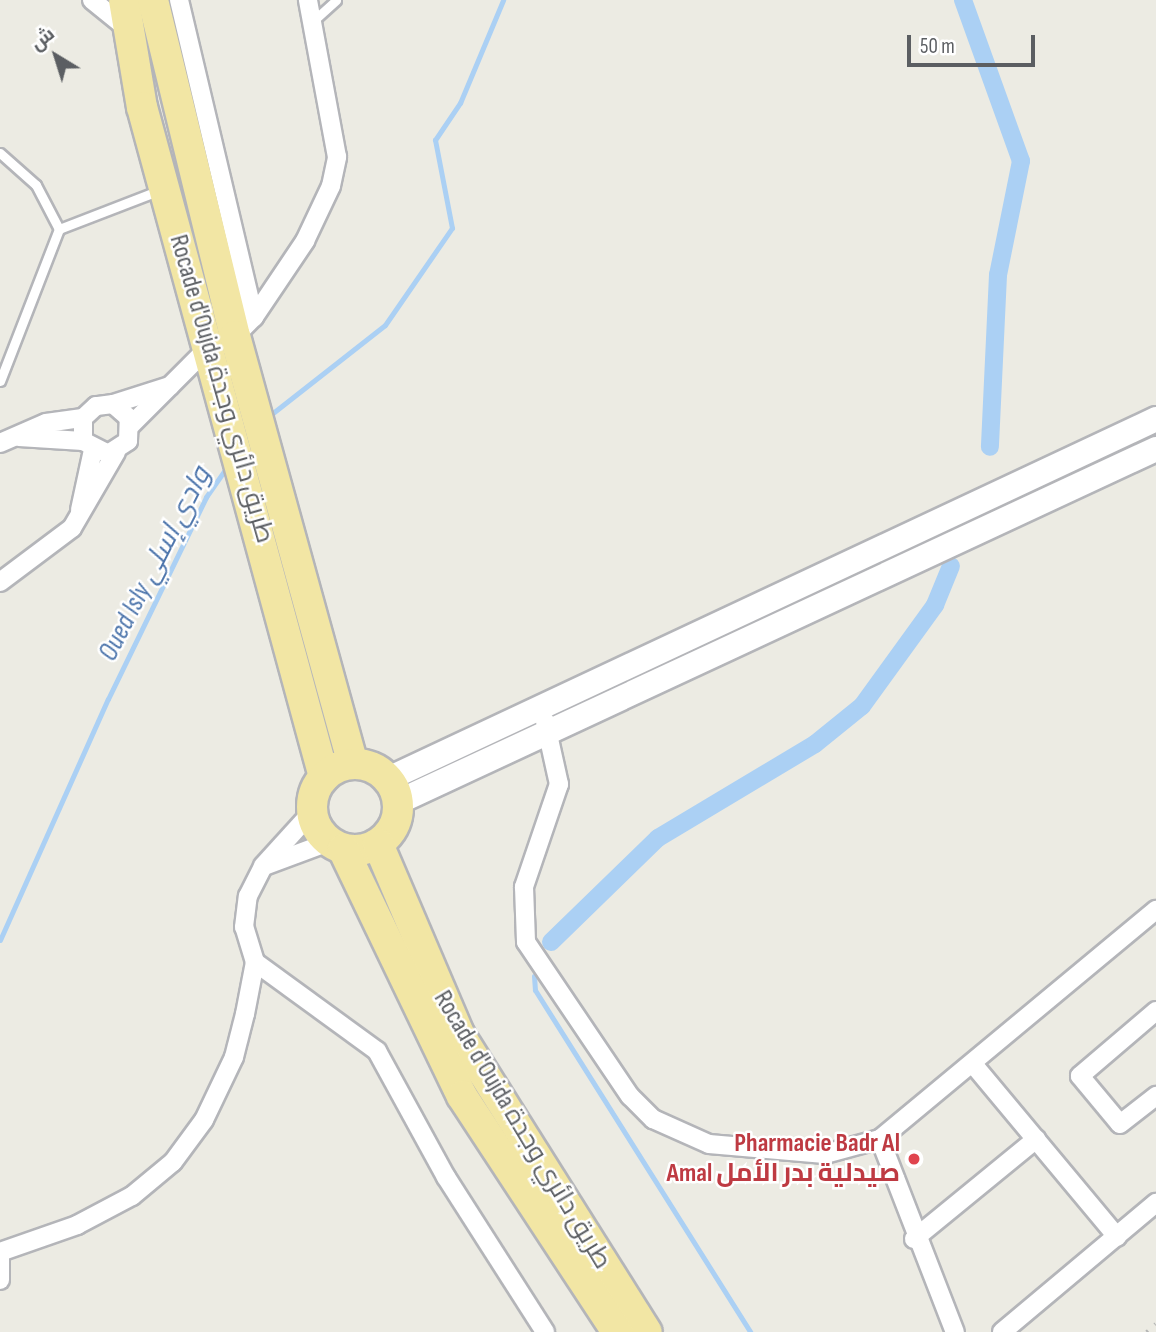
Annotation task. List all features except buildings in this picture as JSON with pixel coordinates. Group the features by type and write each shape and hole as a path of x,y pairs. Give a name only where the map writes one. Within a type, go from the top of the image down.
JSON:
{"highway":[{"name":"Rocade d'Oujda طريق دائري وجدة","path":"153,0 233,333 236,387 272,521 324,777"},
{"name":"Rocade d'Oujda طريق دائري وجدة","path":"126,14 165,188 233,333"},
{"name":"Rocade d'Oujda طريق دائري وجدة","path":"272,521 354,764"},
{"path":"354,764 393,791 394,826 378,844 336,845 312,812 324,777 354,764"},
{"name":"Rocade d'Oujda طريق دائري وجدة","path":"378,844 459,1034 647,1332"},
{"name":"Rocade d'Oujda طريق دائري وجدة","path":"336,845 462,1096 617,1332"}],"main road":[{"path":"393,791 540,710 1156,419"},
{"path":"393,791 551,733 1156,449"}],"street":[{"path":"92,0 126,14"},
{"path":"179,0 233,333"},
{"path":"0,582 79,520 116,452 128,441 131,425 233,333 286,275 331,186 336,141 308,0"},
{"path":"0,443 46,423 83,418 96,406 113,404 177,384"},
{"path":"113,404 131,425"},
{"path":"79,520 88,445 83,418"},
{"path":"19,437 88,445 116,452"},
{"path":"540,710 551,733 558,764 556,803 524,887 521,927 533,954 630,1096 678,1134 743,1150 825,1154 880,1139 1156,910"},
{"path":"0,1280 0,1252 109,1209 173,1162 204,1120 230,1067 255,962 244,914 263,866 312,812"},
{"path":"263,866 336,845"},
{"path":"255,962 377,1051 446,1177 545,1332"},
{"path":"1156,1011 1080,1076 1120,1124 1156,1096"},
{"path":"973,1064 1117,1237"},
{"path":"880,1139 914,1239 955,1332"},
{"path":"914,1239 1036,1139"},
{"path":"1002,1332 1156,1203"}],"lane":[{"path":"313,22 336,0"},
{"path":"0,153 36,185 59,229"},
{"path":"0,381 59,229 165,188"}],"waterway":[{"name":"Oued Isly وادي إسلي","path":"269,416 385,325 452,228 435,140 460,103 503,0"},
{"path":"963,0 1021,161 998,275 990,447"},
{"name":"Oued Isly وادي إسلي","path":"0,940 108,699 206,497 229,464"},
{"path":"551,942 658,838 815,744 862,706 935,605 951,566"},
{"path":"534,976 535,990 750,1332"}],"railway":[{"path":"1147,1332 1156,1324"}],"place":[{"name":"Pharmacie Badr Al Amal صيدلية بدر الأمل","path":"914,1159"}]}
